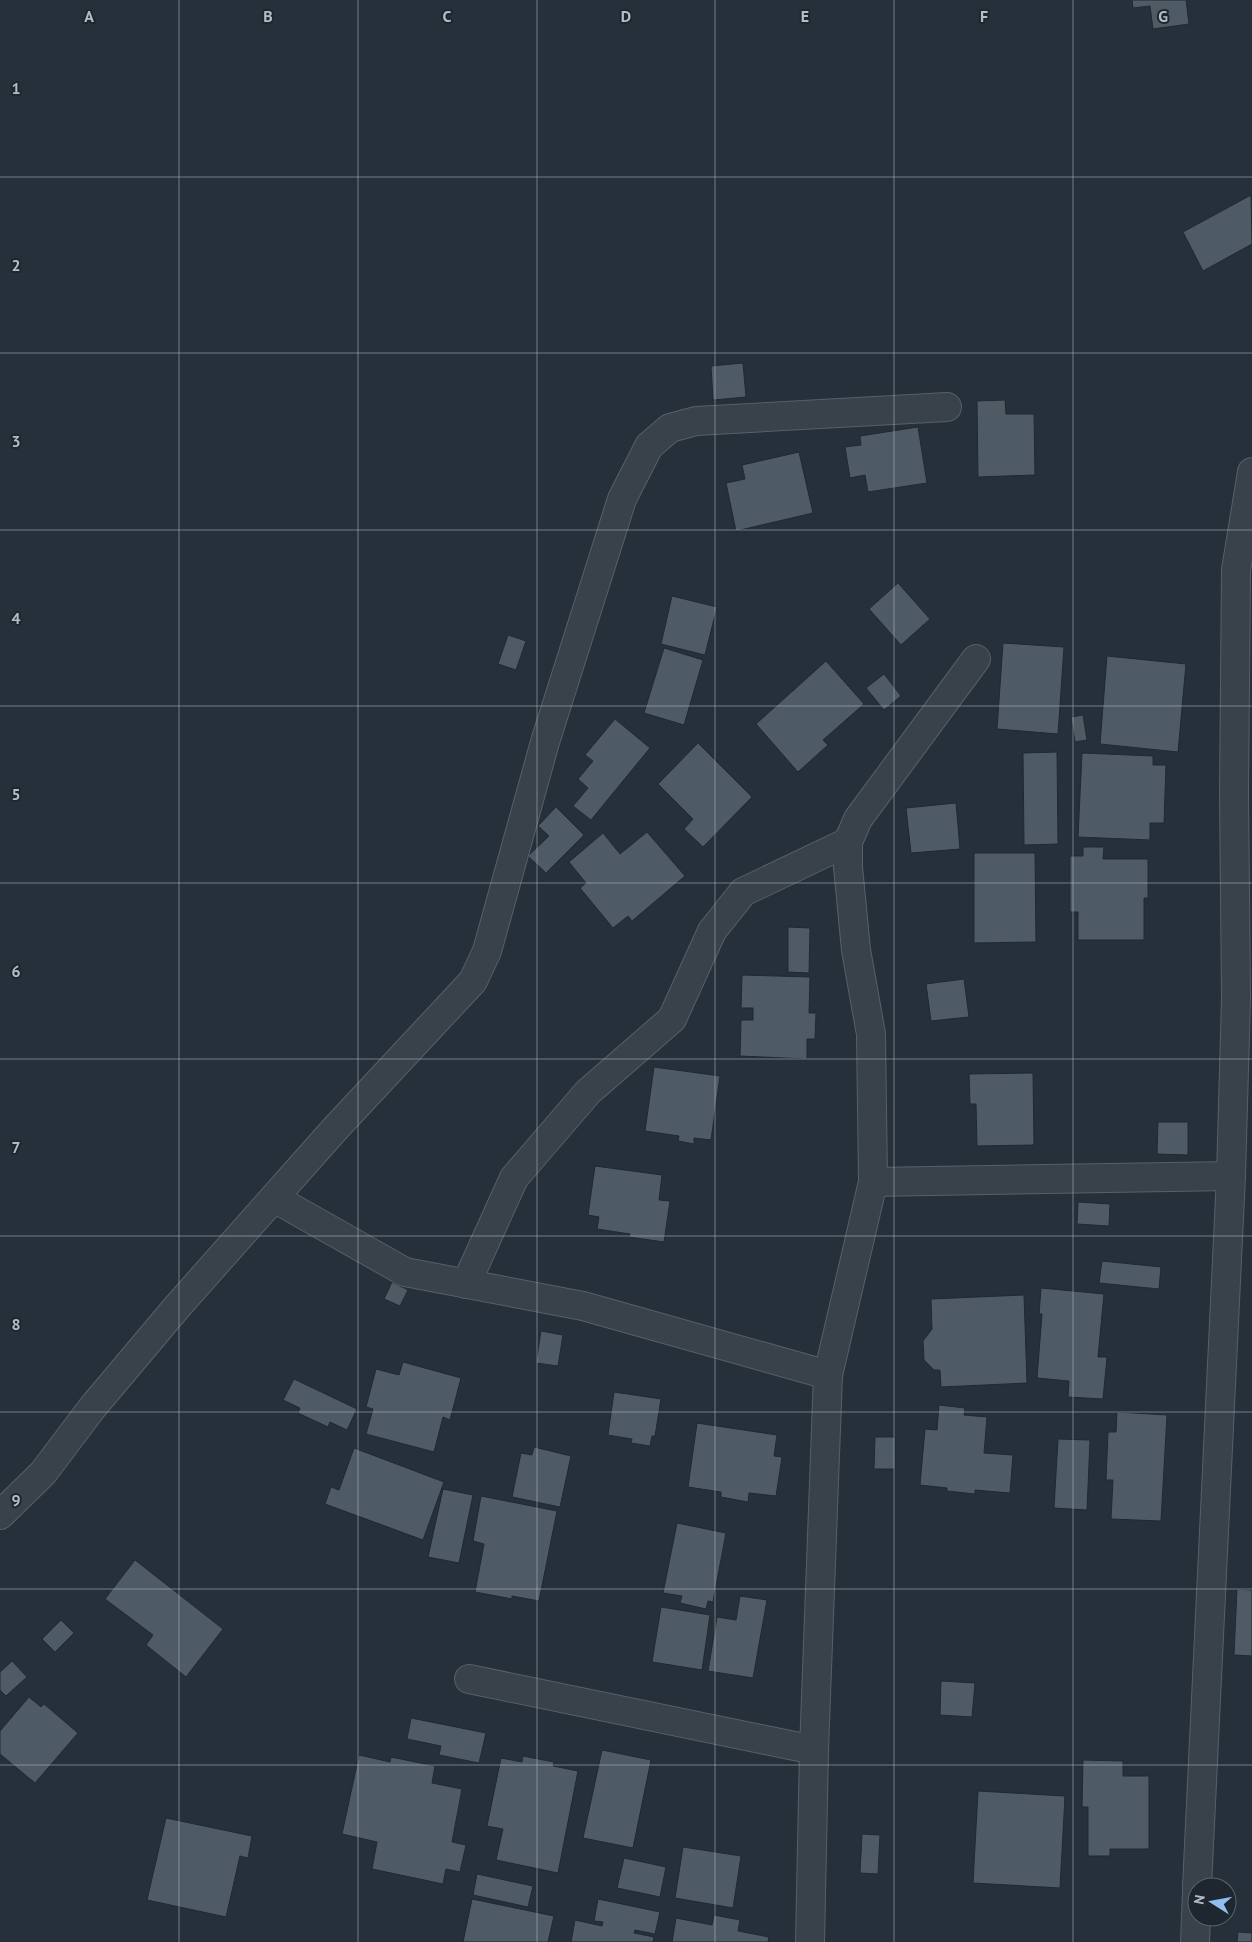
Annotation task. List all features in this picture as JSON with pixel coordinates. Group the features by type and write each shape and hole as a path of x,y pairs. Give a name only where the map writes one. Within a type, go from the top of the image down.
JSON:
{"street":[{"path":"0,1515 43,1473 92,1408 171,1314 334,1130 473,981 487,951 545,742 622,499 649,446 670,428 696,421 948,407"},
{"path":"1198,1877 1231,1176 1236,998 1234,793 1236,570 1252,472"},
{"path":"810,1942 814,1750 828,1375 873,1182 871,1034 856,950 848,867 848,842 858,820 976,659"},
{"path":"466,1284 514,1178 588,1092 672,1019 712,931 743,892 848,842"},
{"path":"873,1182 1231,1176"},
{"path":"274,1198 405,1272 583,1306 828,1375"},
{"path":"469,1679 814,1750"},
{"path":"1195,1942 1196,1927"}],"building":[{"path":"1132,0 1186,0 1189,24 1153,29 1150,6 1133,8"},
{"path":"1251,195 1252,244 1203,271 1183,232"},
{"path":"743,363 746,397 713,400 711,366"},
{"path":"1005,400 1006,414 1034,414 1035,475 978,477 977,401"},
{"path":"918,427 927,483 868,492 865,475 850,478 845,447 861,445 860,436"},
{"path":"799,452 813,513 736,531 726,483 745,479 742,465"},
{"path":"898,583 930,619 901,645 869,609"},
{"path":"672,596 717,607 705,655 661,644"},
{"path":"508,635 526,641 516,670 498,664"},
{"path":"1003,643 1064,647 1058,734 997,729"},
{"path":"664,648 703,660 684,725 644,713"},
{"path":"1107,656 1186,664 1178,752 1100,744"},
{"path":"826,661 864,704 823,740 828,745 798,772 756,724"},
{"path":"884,674 901,696 884,710 866,688"},
{"path":"1083,715 1087,740 1075,742 1071,717"},
{"path":"615,719 650,748 591,820 573,806 588,788 578,779 593,761 585,755"},
{"path":"698,743 752,797 703,847 684,829 693,819 658,784"},
{"path":"1057,752 1058,844 1024,845 1023,753"},
{"path":"1082,753 1153,756 1153,765 1166,765 1164,823 1150,823 1150,840 1078,837"},
{"path":"956,803 960,849 911,853 906,808"},
{"path":"556,807 584,835 546,873 528,856 549,836 538,826"},
{"path":"647,832 685,876 632,921 628,916 613,928 580,888 586,883 569,862 603,833 620,854"},
{"path":"1083,847 1104,847 1103,859 1148,859 1148,898 1144,898 1144,940 1078,940 1078,912 1070,912 1070,856 1083,856"},
{"path":"974,853 1035,853 1036,942 974,943"},
{"path":"788,927 810,928 809,973 788,972"},
{"path":"742,975 810,977 809,1013 816,1013 815,1039 807,1039 807,1059 740,1056 741,1020 753,1020 753,1008 741,1008"},
{"path":"964,979 969,1017 931,1021 926,984"},
{"path":"654,1067 720,1076 711,1140 694,1138 694,1144 678,1141 679,1136 645,1131"},
{"path":"1033,1073 1034,1145 977,1146 976,1104 970,1104 969,1074"},
{"path":"1158,1122 1188,1122 1188,1155 1157,1154"},
{"path":"595,1166 662,1175 659,1200 670,1201 664,1242 629,1237 630,1234 597,1229 599,1217 588,1215"},
{"path":"1078,1202 1110,1204 1109,1226 1077,1224"},
{"path":"1102,1261 1161,1267 1159,1289 1099,1283"},
{"path":"392,1282 408,1290 400,1306 384,1299"},
{"path":"1041,1288 1104,1294 1098,1357 1107,1357 1103,1399 1068,1397 1069,1381 1037,1378 1042,1314 1039,1314"},
{"path":"1024,1295 1027,1383 941,1387 940,1370 934,1370 924,1360 923,1341 932,1329 931,1299"},
{"path":"541,1331 563,1335 558,1366 536,1363"},
{"path":"403,1362 461,1378 450,1420 443,1417 434,1452 366,1434 373,1409 366,1407 376,1369 399,1375"},
{"path":"294,1379 357,1409 347,1430 330,1422 328,1427 298,1413 300,1408 283,1400"},
{"path":"614,1392 661,1399 655,1436 652,1436 650,1446 631,1443 632,1439 608,1435"},
{"path":"939,1405 965,1408 964,1415 987,1417 984,1453 1013,1455 1010,1493 975,1490 975,1494 947,1491 947,1488 920,1485 925,1429 937,1430"},
{"path":"1117,1412 1167,1415 1161,1521 1111,1519 1113,1480 1106,1480 1108,1432 1116,1432"},
{"path":"697,1423 777,1435 774,1456 782,1457 776,1496 749,1493 748,1502 721,1497 721,1492 688,1487"},
{"path":"875,1437 895,1437 895,1469 874,1469"},
{"path":"1058,1439 1090,1440 1087,1510 1054,1508"},
{"path":"534,1447 571,1456 560,1507 512,1497 521,1453 532,1455"},
{"path":"354,1448 444,1482 423,1540 325,1504 331,1487 339,1490"},
{"path":"443,1489 473,1495 459,1563 428,1557"},
{"path":"481,1496 557,1511 539,1601 512,1596 512,1599 475,1592 484,1544 473,1541"},
{"path":"677,1523 726,1533 713,1602 708,1601 706,1609 680,1603 682,1596 663,1593"},
{"path":"135,1560 223,1629 186,1677 146,1645 153,1635 105,1599"},
{"path":"1237,1589 1252,1590 1252,1656 1234,1655"},
{"path":"740,1596 767,1600 753,1678 708,1671 717,1617 736,1620"},
{"path":"661,1607 710,1615 702,1670 652,1662"},
{"path":"61,1620 74,1633 55,1652 42,1639"},
{"path":"12,1661 27,1677 6,1696 0,1690 0,1672"},
{"path":"941,1681 975,1683 972,1717 940,1715"},
{"path":"29,1697 41,1707 44,1704 78,1733 35,1783 0,1754 0,1731"},
{"path":"411,1718 486,1733 479,1763 439,1755 441,1746 407,1739"},
{"path":"602,1750 651,1760 633,1848 583,1838"},
{"path":"359,1755 390,1762 391,1757 435,1766 432,1783 462,1789 452,1842 466,1845 460,1872 446,1869 443,1884 372,1869 377,1842 342,1834"},
{"path":"523,1756 554,1762 553,1766 578,1771 558,1873 496,1860 503,1829 487,1826 501,1758 522,1762"},
{"path":"1083,1760 1123,1761 1123,1776 1149,1776 1149,1849 1110,1849 1110,1856 1088,1856 1088,1807 1082,1807"},
{"path":"978,1791 1065,1796 1060,1888 973,1883"},
{"path":"166,1818 252,1836 248,1858 240,1856 226,1917 147,1900"},
{"path":"862,1834 880,1835 878,1874 860,1873"},
{"path":"683,1847 741,1856 733,1908 675,1898"},
{"path":"624,1858 666,1867 660,1897 617,1888"},
{"path":"477,1874 533,1886 528,1907 473,1895"},
{"path":"472,1899 554,1916 548,1942 463,1942"},
{"path":"598,1899 660,1912 655,1934 635,1930 634,1933 654,1937 653,1942 571,1942 575,1920 602,1926 603,1922 594,1921"},
{"path":"714,1915 740,1920 738,1931 769,1937 768,1942 672,1942 676,1918 712,1925"},
{"path":"1238,1932 1252,1933 1252,1942 1237,1942"}]}
